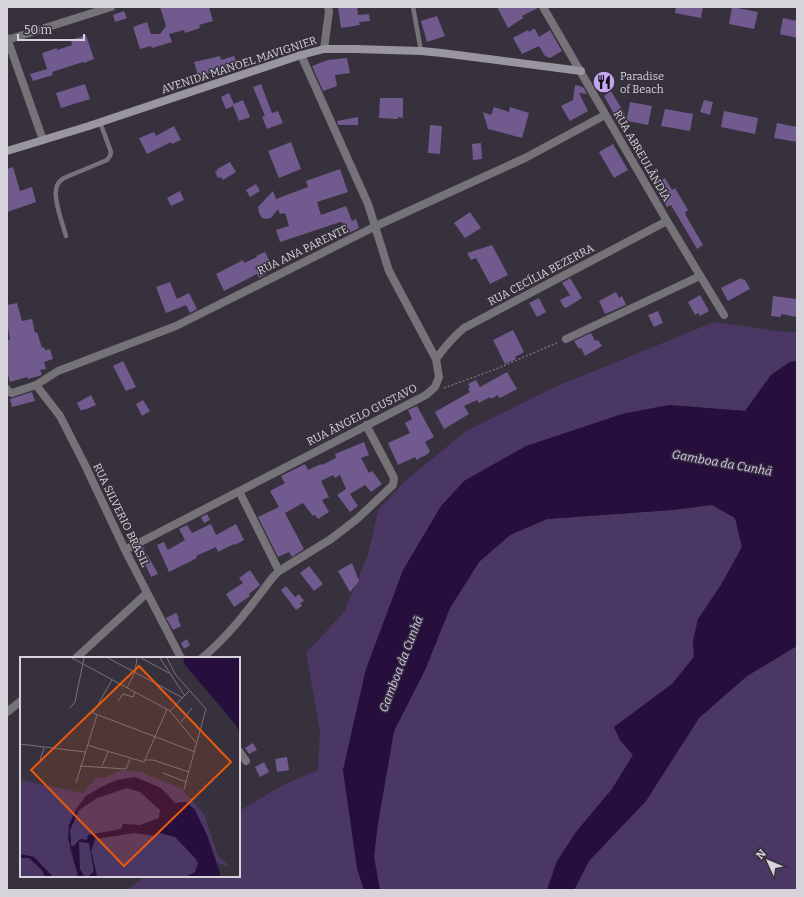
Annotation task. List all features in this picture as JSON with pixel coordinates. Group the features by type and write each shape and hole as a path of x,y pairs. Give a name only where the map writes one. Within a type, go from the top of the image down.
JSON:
{"street":[{"path":"43,140 7,39 111,7"},
{"path":"324,49 328,7"},
{"name":"RUA ABREULÂNDIA","path":"543,7 724,316"},
{"name":"AVENIDA MANOEL MAVIGNIER","path":"7,151 100,122 301,55 324,49 421,51 581,71"},
{"name":"RUA ÂNGELO GUSTAVO","path":"125,550 426,395 434,387 439,377 436,359 389,271 368,204 301,55"},
{"name":"RUA ANA PARENTE","path":"7,389 12,393 36,385 58,371 176,326 376,226 525,158 605,115"},
{"name":"RUA CECÍLIA BEZERRA","path":"436,359 454,336 464,328 667,221"},
{"path":"566,338 700,276"},
{"name":"RUA SILVERIO BRASIL","path":"36,385 60,416 125,550 180,657"},
{"path":"203,657 240,621 273,577 331,539 357,519 393,485 394,478 392,472 366,425"},
{"path":"239,491 279,572"},
{"path":"77,657 147,593"},
{"path":"7,712 20,702"},
{"path":"240,752 246,761"}],"lane":[{"path":"413,7 421,51"},
{"path":"66,236 55,192 57,185 60,180 107,160 110,156 111,152 100,122"}],"path":[{"path":"440,390 496,369 566,338"}],"shaded area":[{"path":"714,322 785,332 797,332 797,361 789,362 771,375 745,411 669,405 622,414 366,669 343,770 357,868 364,890 127,890 145,877 240,877 240,810 285,784 318,770 320,731 306,653 344,612 368,555 378,510 405,481 466,431 557,386"},
{"path":"712,505 735,518 742,547 721,585 698,619 693,641 694,657 672,684 614,727 620,740 633,755 612,789 576,832 557,861 547,890 380,890 374,857 378,823 394,731 425,670 450,608 479,562 510,535 547,519 672,510"},
{"path":"797,646 797,890 574,890 589,861 646,801 699,718 747,676"}],"water":[{"name":"Gamboa da Cunhã","path":"797,361 797,646 747,676 699,718 646,801 589,861 574,890 547,890 557,861 576,832 612,789 633,755 620,740 614,727 672,684 694,657 693,641 698,619 721,585 742,547 735,518 712,505 672,510 547,519 510,535 479,562 450,608 425,670 394,731 378,823 374,857 380,890 364,890 357,868 343,770 366,669 403,570 441,506 464,481 526,446 622,414 669,405 745,411 771,375 790,362"}],"building":[{"path":"160,7 209,7 213,21 199,25 200,28 185,33 184,30 169,34 172,42 152,48 151,46 140,49 133,27 147,22 151,34 160,34 166,26"},
{"path":"338,7 357,7 358,15 369,14 370,21 359,22 360,25 341,28"},
{"path":"497,7 538,8 522,16 523,18 508,28"},
{"path":"676,7 703,7 701,18 675,13"},
{"path":"732,7 758,12 754,29 729,24"},
{"path":"124,11 127,18 115,22 113,15"},
{"path":"437,16 445,36 427,42 421,21"},
{"path":"783,18 797,21 797,38 780,34"},
{"path":"535,29 539,37 550,30 562,51 550,58 545,56 539,46 522,54 513,38"},
{"path":"86,35 94,59 52,72 53,75 33,81 30,74 47,69 42,53 72,45 71,40"},
{"path":"220,56 221,60 234,56 238,66 198,76 194,62"},
{"path":"347,58 350,73 335,75 337,86 323,91 312,66 328,60"},
{"path":"85,84 90,99 61,108 56,93"},
{"path":"261,84 272,113 278,111 283,123 267,129 262,117 265,116 253,87"},
{"path":"575,85 584,88 587,94 579,93 588,111 570,121 561,106 573,100"},
{"path":"611,91 627,118 630,102 652,106 648,125 622,120 618,122 604,96"},
{"path":"229,93 234,104 243,100 250,117 239,121 233,106 226,109 221,97"},
{"path":"380,98 403,98 403,118 379,118"},
{"path":"704,100 713,102 710,115 700,112"},
{"path":"494,107 509,112 510,107 529,113 522,138 488,129 483,112 491,115"},
{"path":"665,109 693,114 690,131 661,126"},
{"path":"724,111 758,118 755,134 721,127"},
{"path":"358,117 358,125 338,125 337,121"},
{"path":"777,123 797,127 797,142 774,138"},
{"path":"430,125 442,126 440,154 428,153"},
{"path":"174,126 181,140 172,144 171,142 147,154 139,138 154,132 156,136"},
{"path":"291,142 301,169 279,178 268,151"},
{"path":"481,143 482,159 473,160 472,144"},
{"path":"613,144 628,170 614,178 599,152"},
{"path":"230,162 236,172 223,180 221,177 218,178 215,172 218,170 217,169"},
{"path":"13,167 20,191 32,187 36,202 7,212 7,169"},
{"path":"340,169 348,192 317,202 321,215 346,206 352,221 356,219 359,228 349,233 345,224 340,222 280,242 276,230 289,226 285,213 280,214 278,209 271,218 266,219 262,218 258,207 273,191 276,199 308,187 306,181"},
{"path":"665,178 672,190 675,188 688,210 685,214 703,245 697,249 671,205 667,207 662,199 667,196 658,182"},
{"path":"256,184 260,191 250,197 246,190"},
{"path":"180,191 184,200 171,206 167,198"},
{"path":"470,212 481,228 465,238 454,223"},
{"path":"492,245 508,275 490,284 476,258 471,260 467,253"},
{"path":"265,252 271,264 263,269 265,275 259,278 257,274 224,291 216,274 243,260 244,263"},
{"path":"570,278 582,298 566,308 560,300 570,295 562,283"},
{"path":"741,278 742,280 745,280 750,289 728,301 721,288"},
{"path":"170,282 177,299 189,293 197,309 190,313 186,305 166,313 156,287"},
{"path":"616,292 619,298 622,296 626,305 605,314 599,301"},
{"path":"700,295 709,311 700,316 698,313 695,315 688,302"},
{"path":"773,296 797,299 797,317 781,314 781,317 771,316"},
{"path":"539,298 546,312 537,317 529,303"},
{"path":"17,303 22,321 32,319 35,333 37,332 42,348 44,347 45,350 50,349 53,359 44,362 46,369 40,370 42,375 28,379 27,377 10,382 7,371 7,340 10,340 7,322 7,305"},
{"path":"658,311 663,323 654,327 648,315"},
{"path":"513,330 524,352 515,357 516,359 505,364 493,340"},
{"path":"591,333 595,341 598,340 602,346 585,356 581,348 579,349 574,341"},
{"path":"123,361 136,387 126,391 113,366"},
{"path":"507,372 517,389 499,398 498,395 491,399 490,397 479,403 477,400 464,406 469,414 444,429 435,412 470,392 468,388 470,387 468,384 476,380 480,387"},
{"path":"32,392 35,401 12,407 10,399"},
{"path":"91,395 96,405 81,411 77,403"},
{"path":"143,400 150,411 142,416 136,404"},
{"path":"417,406 434,437 425,442 430,451 417,460 415,457 398,465 388,443 410,433 405,423 412,419 408,410"},
{"path":"364,442 369,455 361,458 369,473 372,471 382,484 371,492 365,485 350,494 358,506 350,512 337,495 346,489 340,475 335,478 333,475 321,481 329,497 322,500 329,512 318,519 315,515 313,516 303,503 285,513 304,549 292,557 289,552 278,557 258,517 279,507 270,491 285,483 281,476 305,464 308,470 321,464 322,465 336,458 335,454"},
{"path":"207,514 210,520 204,523 201,517"},
{"path":"211,524 216,535 236,524 244,540 218,552 216,547 196,556 197,558 169,572 157,545 164,542 168,550 185,540 179,529 187,525 192,533"},
{"path":"143,547 145,551 136,556 134,552"},
{"path":"147,554 158,574 151,577 142,557"},
{"path":"352,563 359,581 350,592 338,571"},
{"path":"309,566 323,584 314,591 300,573"},
{"path":"250,570 260,585 249,594 250,596 234,607 226,594 243,583 239,578"},
{"path":"286,586 295,597 299,594 304,601 300,603 302,606 296,610 281,590"},
{"path":"176,613 181,626 173,630 166,618"},
{"path":"187,639 190,645 184,649 181,643"},
{"path":"253,743 257,750 249,754 245,748"},
{"path":"287,757 289,770 277,772 275,759"},
{"path":"264,762 269,772 260,777 255,767"}],"place":[{"name":"Paradise of Beach","path":"604,82"}]}
